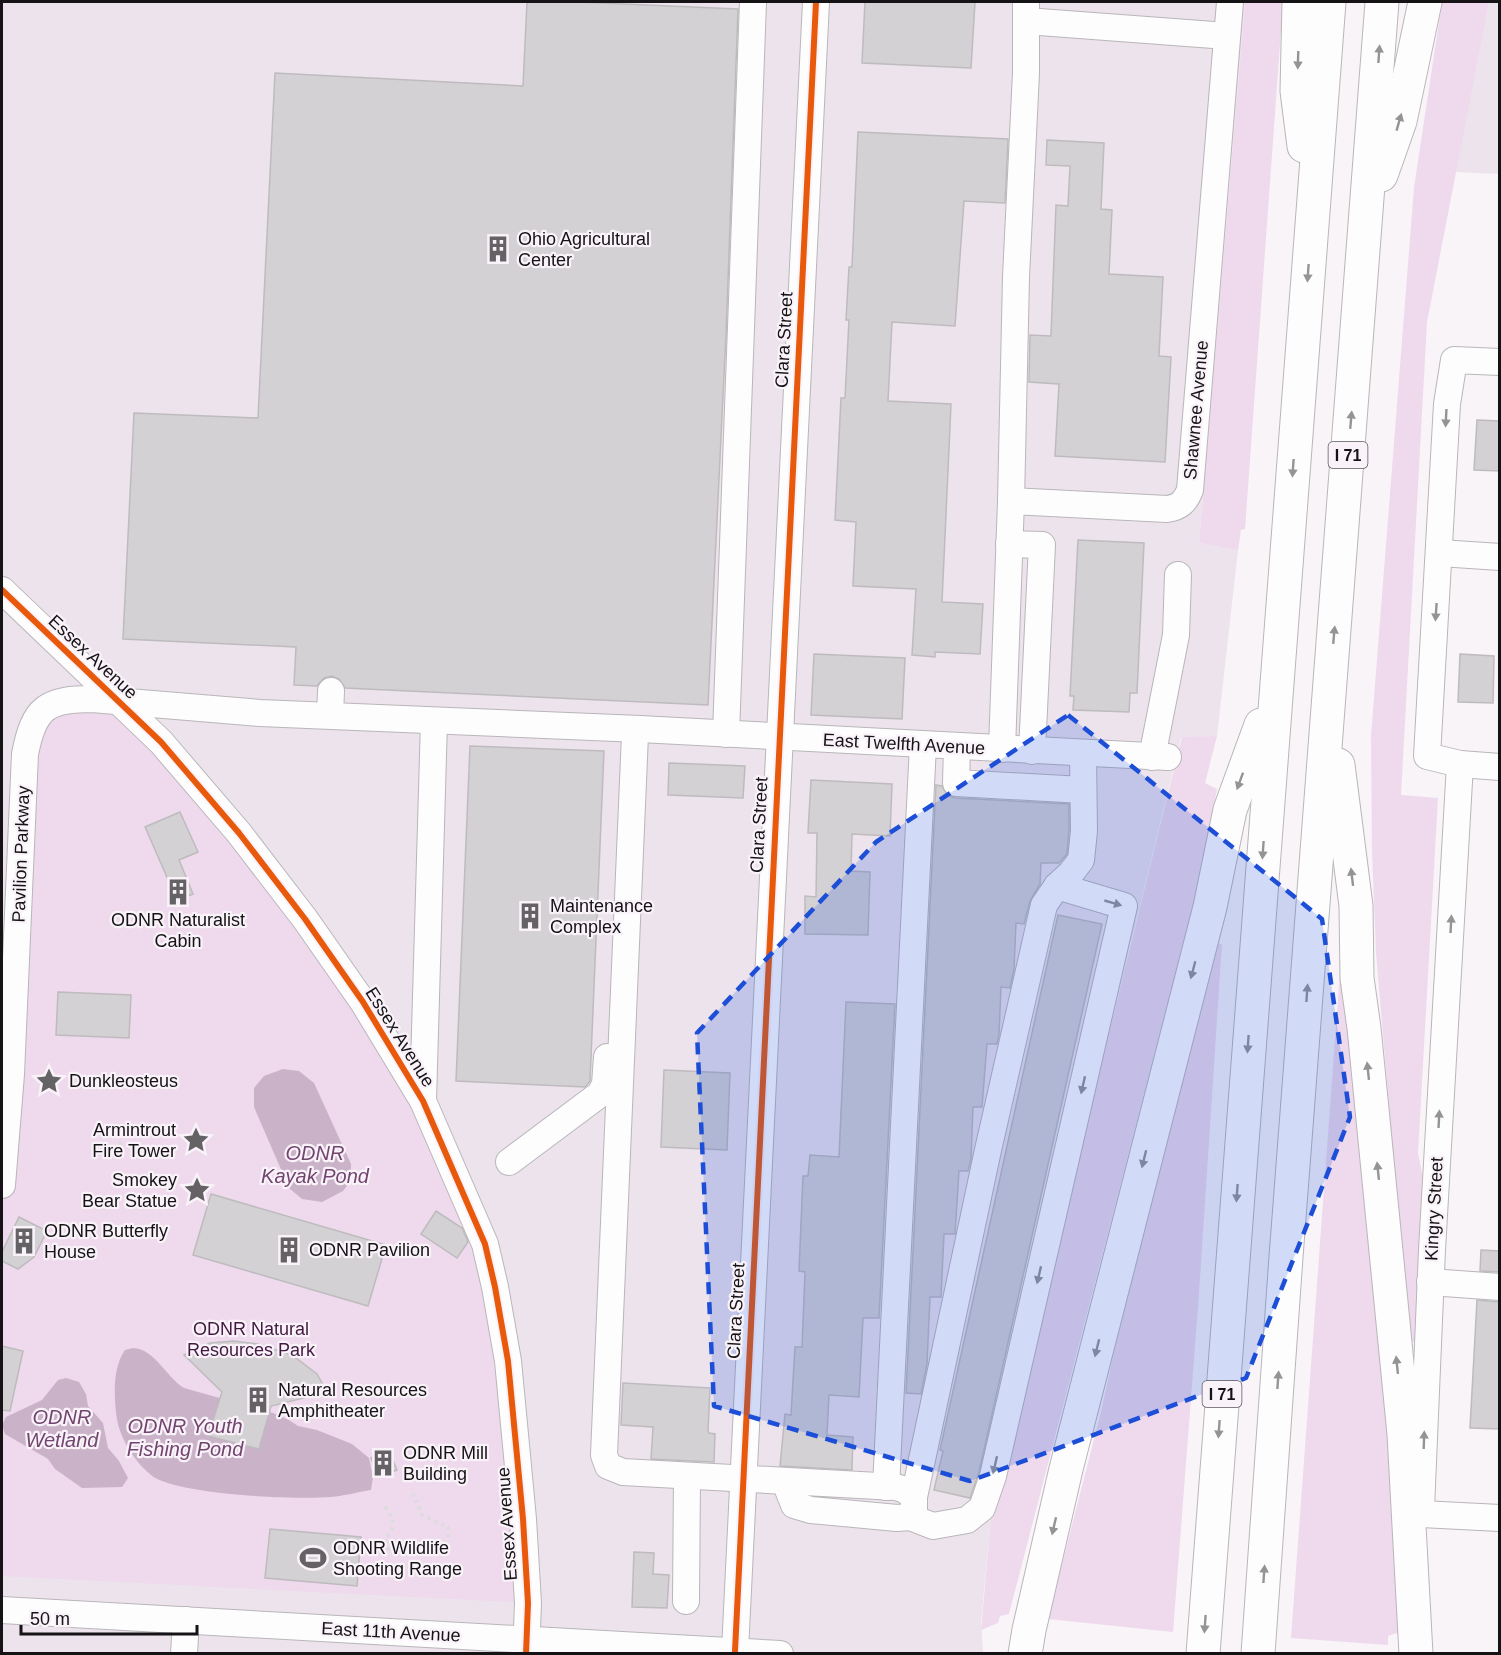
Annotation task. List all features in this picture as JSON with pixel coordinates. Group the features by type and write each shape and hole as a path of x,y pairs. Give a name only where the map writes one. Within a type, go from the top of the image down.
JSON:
{"highway":[{"path":"1299,2 1297,91 1312,215"},
{"name":"I 71","path":"1203,1653 1329,2"},
{"name":"I 71","path":"1258,1653 1382,2"},
{"path":"1367,217 1400,121 1425,2"},
{"path":"1025,1653 1066,1469 1210,907 1230,810 1275,687"},
{"path":"1329,694 1356,906 1357,978 1364,1028 1403,1423 1417,1653"}],"street":[{"path":"726,734 753,2"},
{"name":"Clara Street","path":"735,1651 778,737 816,2"},
{"name":"Shawnee Avenue","path":"1011,501 1167,509 1178,507 1186,500 1190,490 1230,2"},
{"path":"1002,749 1016,277 1026,74 1026,11 1227,36"},
{"path":"1500,362 1454,360 1447,404 1427,756 1460,765 1500,767"},
{"path":"1009,544 1042,545 1032,751"},
{"path":"1440,553 1500,557"},
{"name":"East Twelfth Avenue","path":"330,703 435,721 630,728 1160,757 1176,635 1178,575"},
{"name":"Essex Avenue","path":"2,590 153,735 200,786 291,901 363,1002 423,1101 485,1244 495,1287 508,1361 523,1519 528,1604 526,1647"},
{"name":"Pavilion Parkway","path":"2,1185 10,926 25,754 29,733 35,719 56,702 70,699 249,712 330,703"},
{"path":"423,1101 435,721"},
{"path":"509,1162 600,1094 605,1084 630,728"},
{"path":"630,728 635,735 604,1455 608,1466 622,1472 905,1490 912,1507 933,1526 967,1520 982,1508 996,1464 1124,906 1057,886"},
{"path":"886,1487 922,745"},
{"path":"957,747 956,783 1083,790"},
{"path":"784,1482 794,1505 811,1510 897,1518 912,1507 988,1150 1044,905 1057,886 1081,860 1084,831 1083,753"},
{"name":"Kingry Street","path":"1417,1653 1430,1282 1460,765"},
{"path":"1430,1282 1500,1287"},
{"path":"686,1601 687,1476"},
{"path":"1421,1514 1500,1518"},
{"name":"East 11th Avenue","path":"2,1610 186,1620 526,1647 780,1653"},
{"path":"184,1653 186,1620"}],"path":[{"path":"385,1507 393,1523 391,1533 386,1537 387,1548 401,1552 411,1542 417,1540 426,1542 435,1548 444,1548 449,1538 448,1527 422,1515 413,1494"}],"highlighted area":[{"path":"1068,715 1322,919 1350,1117 1246,1378 970,1481 714,1406 697,1033 876,842"}],"shaded area":[{"path":"2,2 1245,2 1199,543 1238,550 1217,736 1181,738 992,1508 981,1622 983,1653 2,1653"},
{"path":"1489,2 1499,2 1499,174 1455,172"}],"green space":[{"path":"1245,2 1283,2 1245,529 1241,530 1238,550 1199,543"},
{"path":"1442,2 1489,2 1427,322 1401,795 1438,798 1418,1153 1423,1177 1417,1279 1417,1343 1409,1340 1376,953 1371,736 1414,188"},
{"name":"ODNR Natural Resources Park","path":"115,701 363,1002 485,1244 528,1603 2,1576 2,1185 35,719"},
{"path":"1217,736 1205,783 1217,789 1197,890 1009,1614 1000,1616 998,1623 981,1630 992,1508 1182,737"},
{"path":"1216,943 1222,944 1199,1294 1173,1632 1048,1619 1101,1412 1144,1213"},
{"path":"1340,971 1348,971 1401,1567 1400,1632 1388,1636 1388,1645 1291,1638"}],"water":[{"name":"ODNR Kayak Pond","path":"283,1069 299,1071 314,1083 351,1164 351,1180 343,1191 322,1202 302,1199 289,1188 254,1107 254,1088 264,1076"},
{"name":"ODNR Youth Fishing Pond","path":"133,1348 148,1353 184,1388 273,1413 298,1426 317,1430 352,1444 369,1458 373,1477 371,1490 331,1497 265,1497 184,1487 164,1482 151,1475 128,1447 117,1421 116,1372 125,1350"},
{"name":"ODNR Wetland","path":"66,1378 79,1382 86,1394 88,1406 103,1423 108,1448 119,1461 128,1478 122,1487 82,1488 55,1469 48,1459 5,1434 2,1425 6,1417 42,1400 58,1380"}],"building":[{"name":"Ohio Agricultural Center","path":"527,2 738,9 726,334 708,705 345,688 339,679 332,676 324,678 317,686 294,685 296,647 123,639 134,413 258,418 275,73 523,86"},
{"path":"865,2 975,2 971,68 862,63"},
{"path":"858,132 1008,139 1005,203 964,201 955,326 892,322 888,401 951,404 942,602 983,604 980,654 935,652 935,657 912,655 916,589 853,586 856,522 835,520 841,398 845,398 849,320 846,320 849,267 852,267"},
{"path":"1047,140 1104,143 1101,209 1112,210 1109,274 1163,277 1159,356 1171,357 1165,462 1055,456 1059,384 1029,382 1030,335 1051,336 1056,205 1068,206 1070,166 1046,165"},
{"path":"1477,420 1500,421 1500,471 1474,470"},
{"path":"1078,540 1144,543 1137,693 1130,693 1129,712 1073,710 1074,696 1070,696"},
{"path":"814,654 905,658 902,719 811,715"},
{"path":"1460,654 1494,656 1493,703 1458,702"},
{"name":"Maintenance Complex","path":"470,746 604,751 590,1081 585,1087 456,1081"},
{"path":"669,763 745,766 743,798 668,795"},
{"path":"811,780 892,784 890,836 852,834 851,871 870,872 868,935 805,934 805,896 816,897 817,833 808,833"},
{"path":"936,785 942,786 947,795 955,798 1069,804 1069,830 1067,854 1059,863 1041,863 1040,884 1030,901 1024,924 1016,923 1014,969 1010,988 1001,987 997,1044 987,1044 982,1107 973,1107 971,1159 968,1171 959,1171 955,1234 944,1234 941,1297 930,1297 927,1364 921,1394 906,1393"},
{"path":"180,812 198,852 179,860 193,894 177,900 145,827"},
{"path":"1058,915 1102,924 979,1472 970,1498 934,1490 943,1451 940,1450"},
{"path":"58,992 131,995 129,1038 56,1035"},
{"path":"846,1002 895,1004 879,1318 863,1318 859,1397 829,1395 827,1435 853,1437 852,1470 780,1466 785,1414 791,1415 795,1347 802,1347 805,1272 799,1271 803,1176 808,1176 810,1155 839,1157"},
{"path":"664,1070 730,1073 727,1150 661,1147"},
{"name":"ODNR Pavilion","path":"211,1194 386,1245 368,1306 193,1255"},
{"path":"436,1211 462,1228 468,1242 457,1258 421,1234"},
{"name":"ODNR Butterfly House","path":"19,1217 47,1231 34,1257 18,1269 2,1261 2,1252"},
{"path":"1481,1250 1500,1251 1500,1272 1480,1271"},
{"path":"1477,1300 1500,1302 1500,1429 1470,1428"},
{"name":"Natural Resources Amphitheater","path":"233,1341 258,1344 292,1355 317,1374 322,1383 324,1393 271,1406 259,1449 208,1436 222,1392 184,1355 210,1343"},
{"path":"2,1346 23,1351 10,1411 2,1410"},
{"path":"623,1383 710,1388 708,1431 715,1434 714,1462 651,1459 653,1427 621,1425"},
{"name":"ODNR Mill Building","path":"389,1451 397,1470 378,1477 371,1458"},
{"name":"ODNR Wildlife Shooting Range","path":"270,1529 361,1537 357,1586 265,1578"},
{"path":"634,1552 654,1553 653,1574 669,1575 667,1608 632,1607"}],"cycle path":[{"path":"735,1651 816,2"},
{"path":"2,590 161,742 239,833 305,919 363,1002 423,1101 485,1244 495,1287 508,1361 523,1519 528,1603 526,1654"}],"place":[{"name":"Ohio Agricultural Center","path":"498,249"},
{"name":"ODNR Naturalist Cabin","path":"178,892"},
{"name":"Maintenance Complex","path":"530,916"},
{"name":"Dunkleosteus","path":"49,1081"},
{"name":"Armintrout Fire Tower","path":"196,1140"},
{"name":"Smokey Bear Statue","path":"197,1190"},
{"name":"ODNR Butterfly House","path":"24,1241"},
{"name":"ODNR Pavilion","path":"289,1250"},
{"name":"Natural Resources Amphitheater","path":"258,1400"},
{"name":"ODNR Mill Building","path":"383,1463"},
{"name":"ODNR Wildlife Shooting Range","path":"313,1558"}]}
